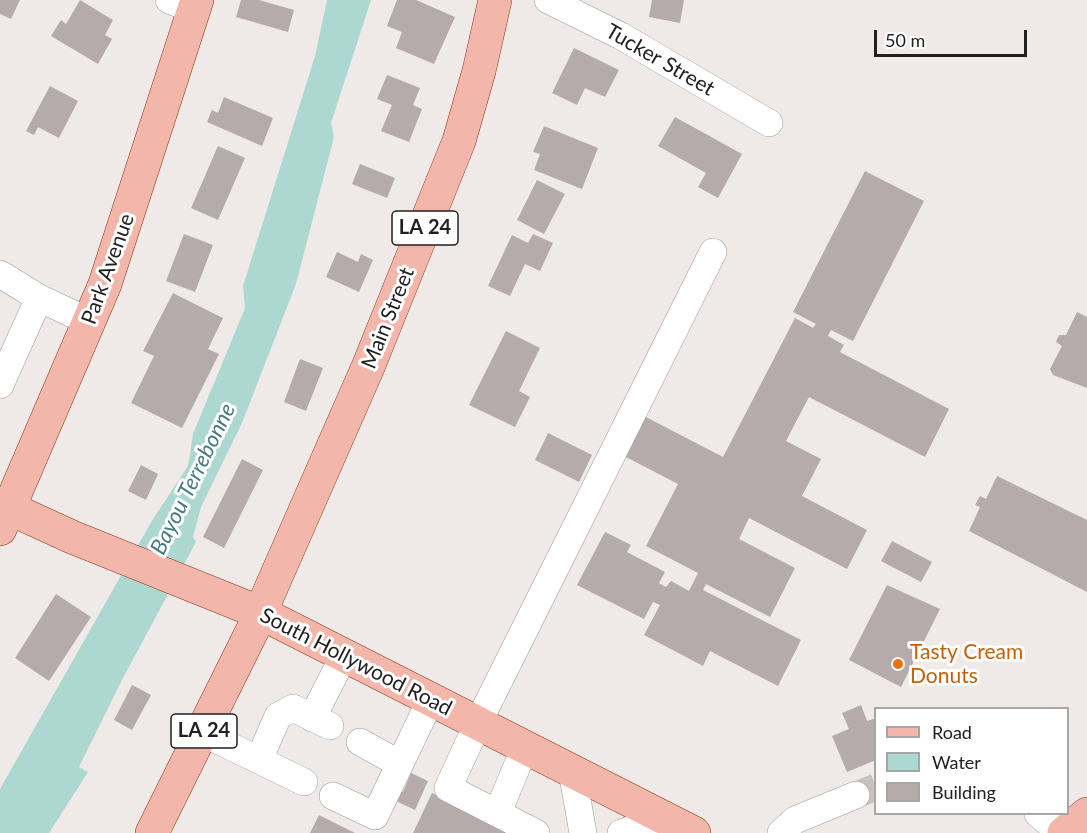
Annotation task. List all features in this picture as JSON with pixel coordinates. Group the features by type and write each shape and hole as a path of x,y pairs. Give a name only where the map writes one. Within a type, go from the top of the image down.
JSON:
{"main road":[{"name":"Main Street","path":"258,620 368,367 433,210 459,141 479,71 495,0"},
{"name":"Park Avenue","path":"3,515 105,284 187,3"},
{"name":"South Hollywood Road","path":"3,515 72,537 223,597 258,620 344,656 681,825"},
{"name":"LA 24","path":"152,833 258,620"},
{"path":"1062,833 1087,814"}],"street":[{"name":"Tucker Street","path":"548,0 621,36 769,123"},
{"path":"536,833 448,788 478,723 713,252"},
{"path":"0,274 39,298 90,322"},
{"path":"0,385 39,298"},
{"path":"259,760 278,716 293,708 321,722 344,656"},
{"path":"333,796 375,816 431,699"},
{"path":"203,733 304,782"},
{"path":"360,742 400,764"},
{"path":"498,812 525,747"},
{"path":"572,771 583,833"},
{"path":"781,833 795,820 856,795"},
{"path":"1040,815 1062,833"},
{"path":"621,833 681,825"}],"water":[{"name":"Bayou Terrebonne","path":"327,0 371,0 331,123 334,137 296,284 242,423 201,507 193,537 196,542 123,678 79,767 88,772 49,833 0,833 0,789 153,519 188,466 193,434 245,308 243,286 315,56"}],"building":[{"path":"0,0 20,0 11,19 0,14"},
{"path":"80,0 113,20 105,35 112,39 98,64 51,36 61,20 66,24"},
{"path":"241,0 259,0 294,10 288,32 236,17"},
{"path":"397,0 416,0 455,17 434,64 396,48 402,32 387,26"},
{"path":"652,0 684,0 680,23 649,17"},
{"path":"574,48 619,70 605,97 585,88 577,105 552,93"},
{"path":"387,75 420,88 413,105 422,109 409,142 381,131 392,105 377,99"},
{"path":"50,86 78,101 59,138 38,127 34,135 26,131"},
{"path":"224,97 273,118 262,146 207,122 212,110 218,113"},
{"path":"675,117 742,154 718,198 698,187 706,173 658,146"},
{"path":"544,126 598,148 582,189 534,170 540,154 533,152"},
{"path":"218,146 245,158 218,220 191,208"},
{"path":"360,164 395,178 387,198 352,184"},
{"path":"865,171 924,201 853,341 831,330 828,336 844,345 840,352 949,409 925,457 809,397 786,441 821,459 802,496 867,530 847,569 749,518 739,539 795,568 770,617 706,584 703,590 801,640 778,686 710,651 703,666 644,635 660,605 653,602 644,619 577,585 605,532 631,545 627,552 665,572 659,583 666,587 671,581 689,591 698,573 646,546 678,484 624,456 644,416 723,457 795,318 813,328 816,324 793,312"},
{"path":"537,180 565,194 544,234 517,220"},
{"path":"184,234 213,245 195,292 166,281"},
{"path":"533,234 553,243 540,271 525,264 510,296 488,286 512,235 528,243"},
{"path":"337,252 358,262 361,254 373,260 359,292 326,277"},
{"path":"173,293 223,318 208,349 219,354 182,428 131,403 154,356 143,351"},
{"path":"1077,312 1087,317 1087,388 1053,375 1050,369 1062,346 1056,342 1059,335 1066,335"},
{"path":"506,331 540,348 519,391 530,397 515,427 469,405"},
{"path":"300,359 323,368 306,411 284,402"},
{"path":"548,433 592,455 579,482 535,460"},
{"path":"242,459 263,470 224,548 203,537"},
{"path":"141,465 158,474 146,500 128,491"},
{"path":"997,476 1087,520 1087,592 969,531 980,507 975,505 980,496 986,499"},
{"path":"892,541 932,562 921,582 881,561"},
{"path":"887,585 940,609 901,687 849,660"},
{"path":"56,594 91,617 49,681 15,658"},
{"path":"132,685 151,695 132,730 114,720"},
{"path":"861,705 867,721 874,719 874,761 847,772 832,736 849,729 842,713"},
{"path":"411,773 428,781 415,810 392,799 397,789 403,792"},
{"path":"432,793 516,833 413,833"},
{"path":"319,815 355,833 310,833"}],"tunnel":[{"path":"856,795 874,788"}],"place":[{"name":"Tasty Cream Donuts","path":"898,664"}]}
